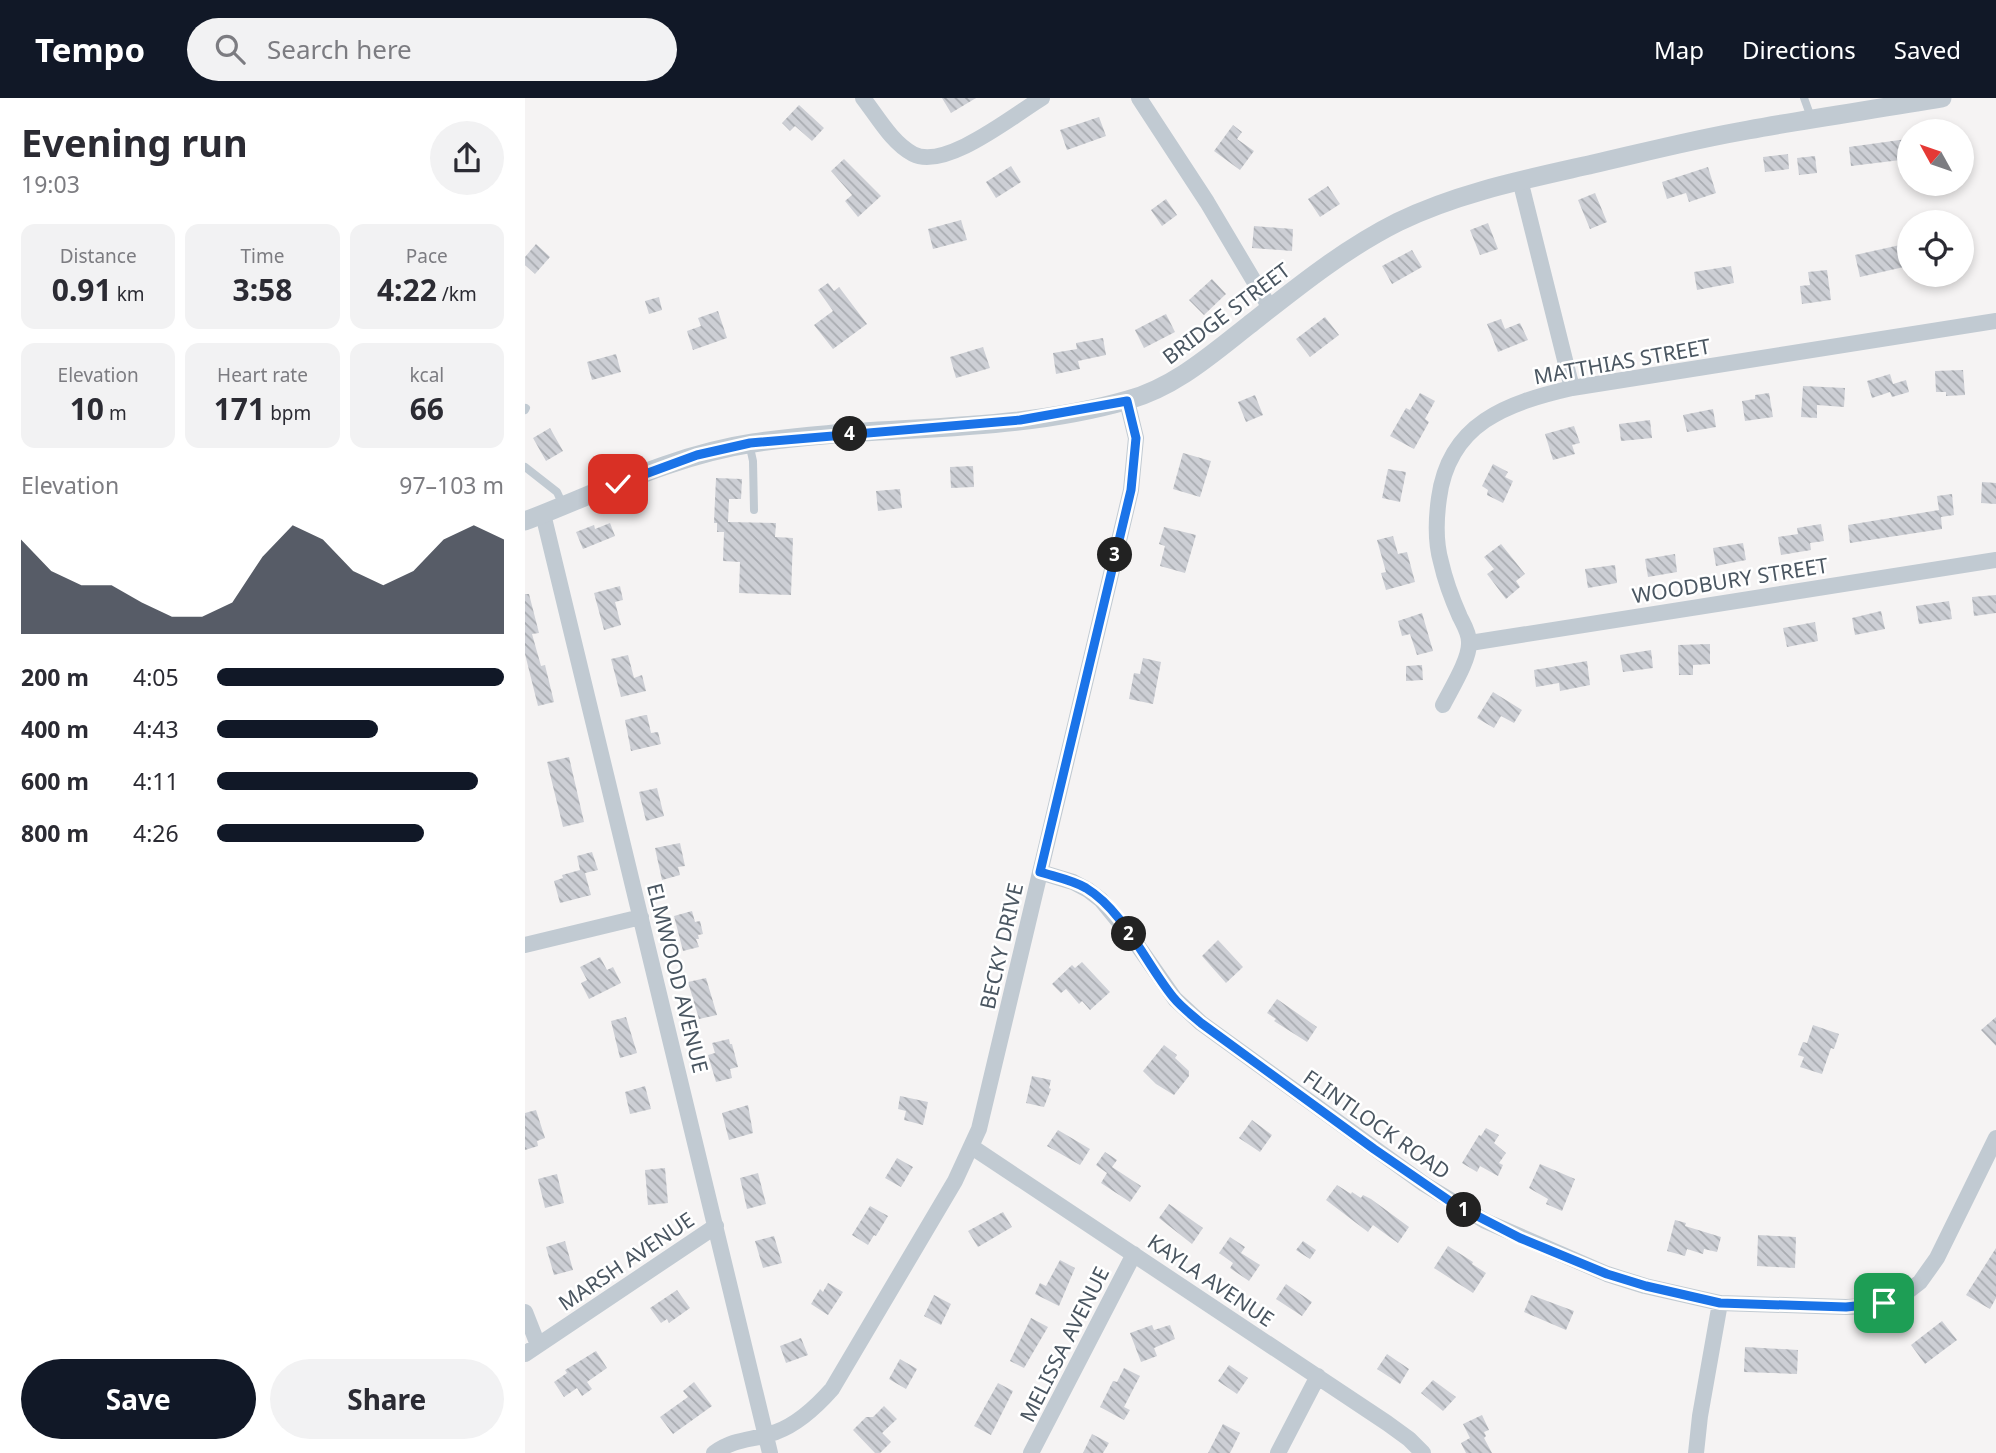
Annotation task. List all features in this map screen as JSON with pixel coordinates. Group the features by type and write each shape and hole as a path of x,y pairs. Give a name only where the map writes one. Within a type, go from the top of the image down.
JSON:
{"street":[{"path":"863,98 900,145 915,155 932,159 963,147 1042,98"},
{"path":"1139,98 1207,202 1270,308"},
{"name":"BRIDGE STREET","path":"534,518 697,455 750,443 1020,420 1127,401 1153,392 1187,372 1339,258 1394,225 1448,201 1520,180 1721,135 1942,98"},
{"path":"1520,180 1572,388"},
{"name":"MATTHIAS STREET","path":"1470,643 1440,560 1436,532 1445,470 1463,441 1486,418 1527,400 1572,388 1996,321"},
{"name":"BECKY DRIVE","path":"714,1453 737,1441 777,1432 817,1405 832,1388 955,1181 972,1147 979,1129 1131,490 1136,438 1127,401"},
{"name":"ELMWOOD AVENUE","path":"534,518 641,917 770,1453"},
{"name":"WOODBURY STREET","path":"1470,643 1996,560"},
{"path":"1443,705 1470,643"},
{"name":"FLINTLOCK ROAD","path":"1040,872 1073,882 1101,900 1133,939 1175,999 1201,1023 1454,1204 1520,1238 1607,1274 1669,1293 1720,1303 1846,1307 1872,1306 1898,1298 1920,1282 1937,1258 1996,1138"},
{"path":"525,945 641,917"},
{"name":"KAYLA AVENUE","path":"972,1147 1318,1376 1409,1439 1423,1453"},
{"name":"MARSH AVENUE","path":"532,1349 716,1226"},
{"name":"MELISSA AVENUE","path":"1031,1453 1134,1254"},
{"path":"1696,1453 1720,1303"},
{"path":"525,1312 532,1349"},
{"path":"1278,1453 1318,1376"}],"lane":[{"path":"1804,98 1812,120"},
{"path":"750,443 754,510"},
{"path":"525,467 557,492 563,505"}],"building":[{"path":"942,98 976,98 951,113"},
{"path":"799,105 824,128 812,141 795,126 790,131 782,123"},
{"path":"1099,117 1106,136 1067,150 1060,130"},
{"path":"1233,125 1242,132 1237,139 1254,151 1240,170 1214,151"},
{"path":"1897,140 1897,160 1851,166 1849,147"},
{"path":"1788,154 1789,169 1765,172 1763,157"},
{"path":"1815,156 1817,173 1799,175 1797,158"},
{"path":"844,159 881,196 858,217 845,201 852,195 831,171"},
{"path":"1011,166 1021,182 996,198 986,182"},
{"path":"1708,167 1716,193 1689,202 1686,193 1667,199 1662,182"},
{"path":"1328,186 1340,204 1320,217 1308,199"},
{"path":"1595,193 1607,222 1590,229 1578,200"},
{"path":"1166,199 1177,215 1162,226 1151,210"},
{"path":"961,220 967,240 933,249 928,229"},
{"path":"1488,223 1498,249 1480,255 1470,230"},
{"path":"1254,226 1293,229 1292,251 1252,248"},
{"path":"536,244 550,257 535,274 525,265 525,257"},
{"path":"1897,246 1897,269 1860,277 1855,255"},
{"path":"1412,250 1422,267 1392,284 1382,266"},
{"path":"1731,266 1734,283 1697,290 1694,272"},
{"path":"1827,270 1831,300 1802,304 1800,286 1810,285 1808,272"},
{"path":"1212,279 1226,294 1204,315 1189,300"},
{"path":"828,283 834,291 839,287 867,324 833,349 814,325 833,311 818,290"},
{"path":"659,297 662,310 649,314 645,301"},
{"path":"718,311 727,338 693,350 687,331 701,326 698,318"},
{"path":"1166,314 1175,332 1144,348 1135,330"},
{"path":"1325,317 1339,335 1310,357 1296,339"},
{"path":"1501,319 1505,329 1520,323 1528,340 1498,352 1487,324"},
{"path":"1103,338 1106,355 1078,361 1080,369 1056,374 1053,353 1077,349 1076,343"},
{"path":"983,347 990,368 956,378 950,357"},
{"path":"616,354 621,372 592,380 587,362"},
{"path":"1963,370 1965,395 1946,396 1946,392 1936,392 1935,371"},
{"path":"1890,374 1893,384 1906,380 1909,392 1892,397 1890,392 1872,398 1867,381"},
{"path":"1803,386 1845,388 1844,407 1817,405 1817,418 1801,417"},
{"path":"1420,393 1435,401 1425,419 1429,422 1414,449 1390,436 1406,408 1410,410"},
{"path":"1769,393 1773,417 1745,421 1742,401"},
{"path":"1255,395 1263,415 1246,422 1238,402"},
{"path":"1713,409 1716,427 1687,432 1683,415"},
{"path":"1650,420 1652,438 1621,441 1619,424"},
{"path":"1574,426 1580,443 1572,445 1575,454 1553,460 1545,434"},
{"path":"550,428 563,451 546,461 533,438"},
{"path":"1183,453 1211,461 1200,497 1173,489"},
{"path":"1493,464 1508,472 1505,477 1513,481 1503,503 1487,495 1488,490 1482,486"},
{"path":"973,466 974,487 951,488 950,467"},
{"path":"1388,469 1406,472 1400,502 1382,498"},
{"path":"716,478 742,479 741,499 729,499 728,522 776,523 775,537 793,538 791,595 739,593 740,562 723,561 724,532 717,532 717,523 714,523"},
{"path":"1982,482 1996,483 1996,504 1981,503"},
{"path":"900,489 902,508 878,511 876,491"},
{"path":"1952,494 1954,515 1941,517 1942,529 1850,543 1848,525 1939,510 1937,496"},
{"path":"610,523 615,536 583,549 576,532 594,525 595,529"},
{"path":"1821,524 1824,541 1810,543 1811,550 1781,555 1778,537 1798,534 1797,528"},
{"path":"1164,527 1196,535 1185,573 1160,566 1165,546 1159,544"},
{"path":"1393,536 1398,554 1407,552 1415,582 1386,590 1381,573 1386,572 1377,540"},
{"path":"1743,543 1746,560 1716,566 1713,548"},
{"path":"1501,544 1525,574 1516,581 1520,587 1506,599 1487,574 1494,569 1484,557"},
{"path":"1675,554 1677,572 1648,577 1645,559"},
{"path":"1615,565 1617,583 1588,588 1585,569"},
{"path":"620,586 623,600 615,602 621,625 604,630 594,593"},
{"path":"525,594 529,594 539,633 532,634 541,666 545,665 554,702 538,706 525,654"},
{"path":"1996,595 1996,613 1974,616 1972,597"},
{"path":"1949,601 1952,619 1919,624 1916,606"},
{"path":"1881,611 1885,629 1855,635 1852,618"},
{"path":"1422,613 1433,651 1417,655 1410,634 1402,636 1398,621"},
{"path":"1815,622 1818,641 1787,647 1783,628"},
{"path":"1710,644 1710,664 1693,665 1693,675 1679,675 1678,645"},
{"path":"1651,650 1653,668 1623,672 1620,655"},
{"path":"628,655 634,678 642,675 646,691 621,697 611,659"},
{"path":"1143,658 1161,662 1153,704 1129,699 1134,673 1140,674"},
{"path":"1587,661 1590,685 1560,691 1559,683 1536,687 1534,670"},
{"path":"1422,665 1423,680 1406,681 1406,666"},
{"path":"1493,692 1522,710 1514,723 1501,716 1494,728 1477,718"},
{"path":"647,715 651,733 658,732 661,744 631,751 625,720"},
{"path":"569,757 584,822 563,827 547,762"},
{"path":"657,788 664,816 646,821 639,792"},
{"path":"680,843 685,866 678,867 680,875 662,880 655,848"},
{"path":"592,852 598,870 585,873 591,895 560,903 554,881 563,878 562,875 580,870 577,856"},
{"path":"692,911 695,922 700,921 703,934 696,939 699,947 683,951 674,916"},
{"path":"1218,940 1243,967 1226,983 1202,956"},
{"path":"600,957 607,970 613,967 621,983 589,999 581,983 587,980 580,967"},
{"path":"1082,962 1110,992 1090,1010 1082,1001 1079,1004 1066,989 1061,993 1052,984 1072,965 1075,968"},
{"path":"706,978 717,1015 699,1019 688,982"},
{"path":"1277,999 1317,1027 1307,1042 1274,1021 1276,1019 1267,1013"},
{"path":"626,1017 637,1053 620,1058 611,1021"},
{"path":"1996,1017 1996,1046 1981,1030"},
{"path":"1813,1025 1839,1034 1822,1074 1800,1067 1804,1057 1798,1055 1803,1042 1807,1043"},
{"path":"729,1039 738,1067 730,1069 732,1078 716,1082 708,1055 715,1053 712,1043"},
{"path":"1164,1045 1177,1055 1175,1058 1189,1071 1189,1076 1174,1095 1156,1084 1143,1071"},
{"path":"1032,1076 1051,1080 1051,1089 1044,1107 1026,1103"},
{"path":"645,1086 651,1109 630,1114 625,1092"},
{"path":"900,1096 928,1102 923,1125 904,1120 906,1111 898,1109"},
{"path":"748,1105 753,1133 729,1140 722,1113"},
{"path":"536,1110 545,1138 537,1141 538,1146 525,1150 525,1113"},
{"path":"1252,1120 1272,1135 1260,1152 1239,1138"},
{"path":"1486,1128 1499,1135 1494,1143 1506,1153 1499,1163 1503,1165 1498,1176 1480,1166 1477,1172 1462,1163"},
{"path":"1058,1130 1090,1149 1080,1165 1047,1146"},
{"path":"1105,1152 1117,1160 1112,1167 1141,1186 1130,1202 1101,1183 1107,1173 1096,1165"},
{"path":"897,1158 913,1167 901,1187 885,1178"},
{"path":"1540,1164 1575,1179 1562,1211 1546,1204 1548,1199 1529,1188"},
{"path":"665,1168 668,1203 648,1205 645,1170"},
{"path":"758,1173 766,1204 747,1209 740,1178"},
{"path":"557,1174 564,1203 545,1208 538,1179"},
{"path":"1337,1185 1351,1194 1352,1192 1361,1198 1363,1195 1371,1199 1409,1227 1398,1243 1373,1225 1368,1232 1326,1200"},
{"path":"1169,1204 1203,1228 1192,1244 1159,1218"},
{"path":"870,1206 888,1216 868,1245 852,1235"},
{"path":"1003,1212 1012,1227 978,1247 968,1231"},
{"path":"1675,1220 1686,1223 1685,1226 1721,1237 1717,1252 1704,1249 1703,1254 1687,1249 1685,1256 1667,1251"},
{"path":"1758,1235 1796,1237 1795,1268 1757,1266"},
{"path":"774,1236 782,1263 763,1268 755,1241"},
{"path":"1230,1237 1245,1247 1241,1253 1260,1265 1249,1281 1230,1268 1233,1263 1219,1253"},
{"path":"565,1241 573,1270 554,1275 546,1247"},
{"path":"1303,1241 1316,1250 1310,1259 1296,1250"},
{"path":"1448,1246 1486,1273 1473,1293 1434,1268"},
{"path":"1996,1248 1996,1298 1990,1309 1966,1295"},
{"path":"1060,1260 1075,1268 1059,1306 1035,1294 1040,1283 1046,1286"},
{"path":"828,1283 843,1292 828,1315 811,1304 820,1289 823,1292"},
{"path":"1286,1284 1312,1302 1302,1316 1276,1299"},
{"path":"677,1290 690,1308 669,1323 667,1319 661,1323 650,1308"},
{"path":"934,1295 951,1304 941,1325 924,1316"},
{"path":"1531,1295 1574,1311 1566,1330 1524,1312"},
{"path":"1031,1318 1048,1327 1024,1368 1010,1361"},
{"path":"1942,1321 1957,1340 1925,1364 1911,1345"},
{"path":"1152,1325 1154,1330 1170,1325 1175,1339 1154,1348 1157,1356 1141,1362 1130,1333"},
{"path":"801,1338 808,1355 786,1363 780,1346"},
{"path":"1745,1347 1798,1350 1797,1374 1744,1372"},
{"path":"596,1351 607,1368 587,1382 592,1389 582,1396 577,1388 564,1397 554,1382 567,1373 565,1370"},
{"path":"1387,1354 1409,1369 1400,1384 1377,1369"},
{"path":"900,1359 917,1369 906,1389 889,1379"},
{"path":"1229,1365 1248,1378 1237,1394 1218,1381"},
{"path":"1124,1368 1140,1376 1124,1407 1130,1410 1124,1420 1100,1407 1113,1381 1117,1382"},
{"path":"1433,1380 1456,1397 1443,1411 1421,1393"},
{"path":"694,1382 712,1406 673,1434 660,1417 688,1397 683,1391"},
{"path":"998,1383 1013,1391 991,1435 974,1426"},
{"path":"884,1406 897,1419 882,1433 891,1442 880,1453 875,1453 853,1430 866,1417 873,1417"},
{"path":"1482,1415 1489,1430 1484,1432 1484,1438 1492,1453 1466,1453 1461,1443 1470,1438 1463,1424"},
{"path":"1223,1424 1240,1433 1230,1453 1208,1453"},
{"path":"1092,1434 1109,1443 1103,1453 1083,1453"}],"route":[{"path":"618,484 697,455 750,443 1020,420 1127,401 1136,438 1131,490 1040,872 1073,882 1101,900 1133,939 1175,999 1201,1023 1424,1184 1485,1221 1607,1274 1681,1296 1751,1305 1846,1307 1884,1303"}]}
